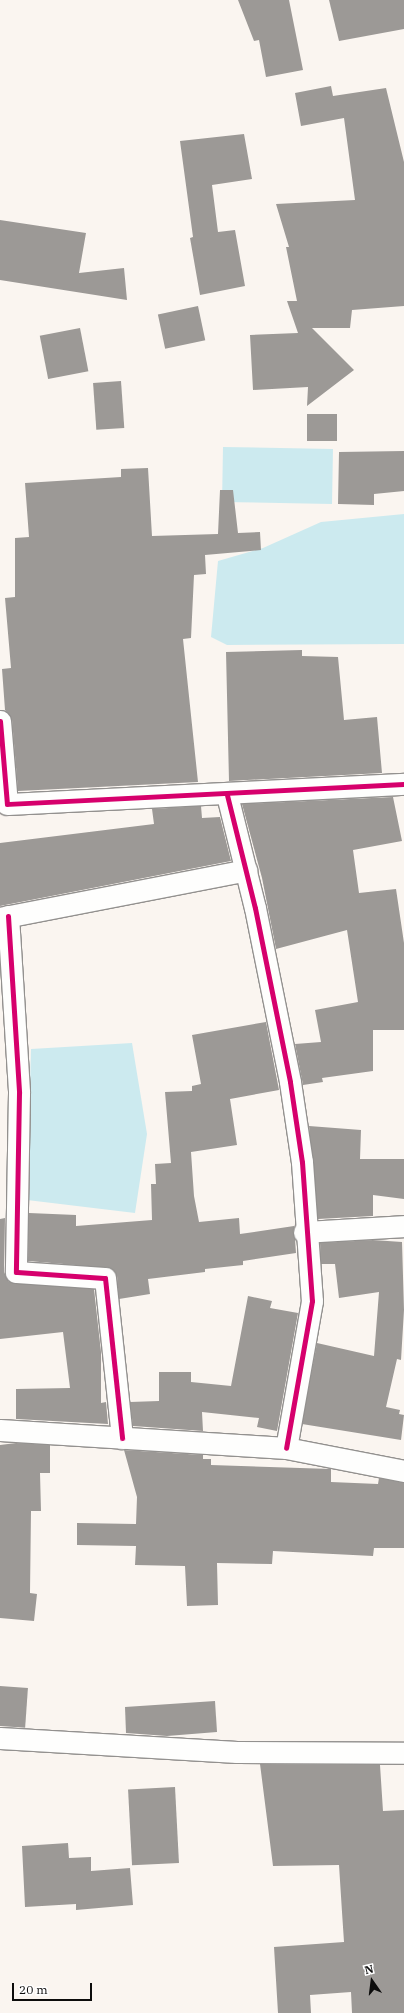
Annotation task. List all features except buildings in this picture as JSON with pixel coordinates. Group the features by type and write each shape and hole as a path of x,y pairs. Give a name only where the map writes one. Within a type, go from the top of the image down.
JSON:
{"street":[{"path":"0,720 7,804 227,795 404,784"},
{"path":"227,795 246,870 290,1082 302,1162 304,1232 312,1301 286,1448"},
{"path":"122,1438 105,1278 16,1272 19,1093 4,917 246,870"},
{"path":"304,1232 404,1226"},
{"path":"0,1430 286,1448 404,1471"},
{"path":"0,1738 237,1752 404,1752"}],"water":[{"path":"223,447 333,449 332,504 222,502"},
{"path":"404,514 404,644 227,645 211,637 218,561 263,548 321,522"},
{"path":"132,1043 147,1134 135,1213 27,1200 31,1049"}],"cycle path":[{"path":"0,721 7,804 404,784"},
{"path":"227,795 255,908 290,1082 302,1162 312,1301 286,1448"},
{"path":"8,916 19,1093 16,1272 105,1278 122,1438"}]}
